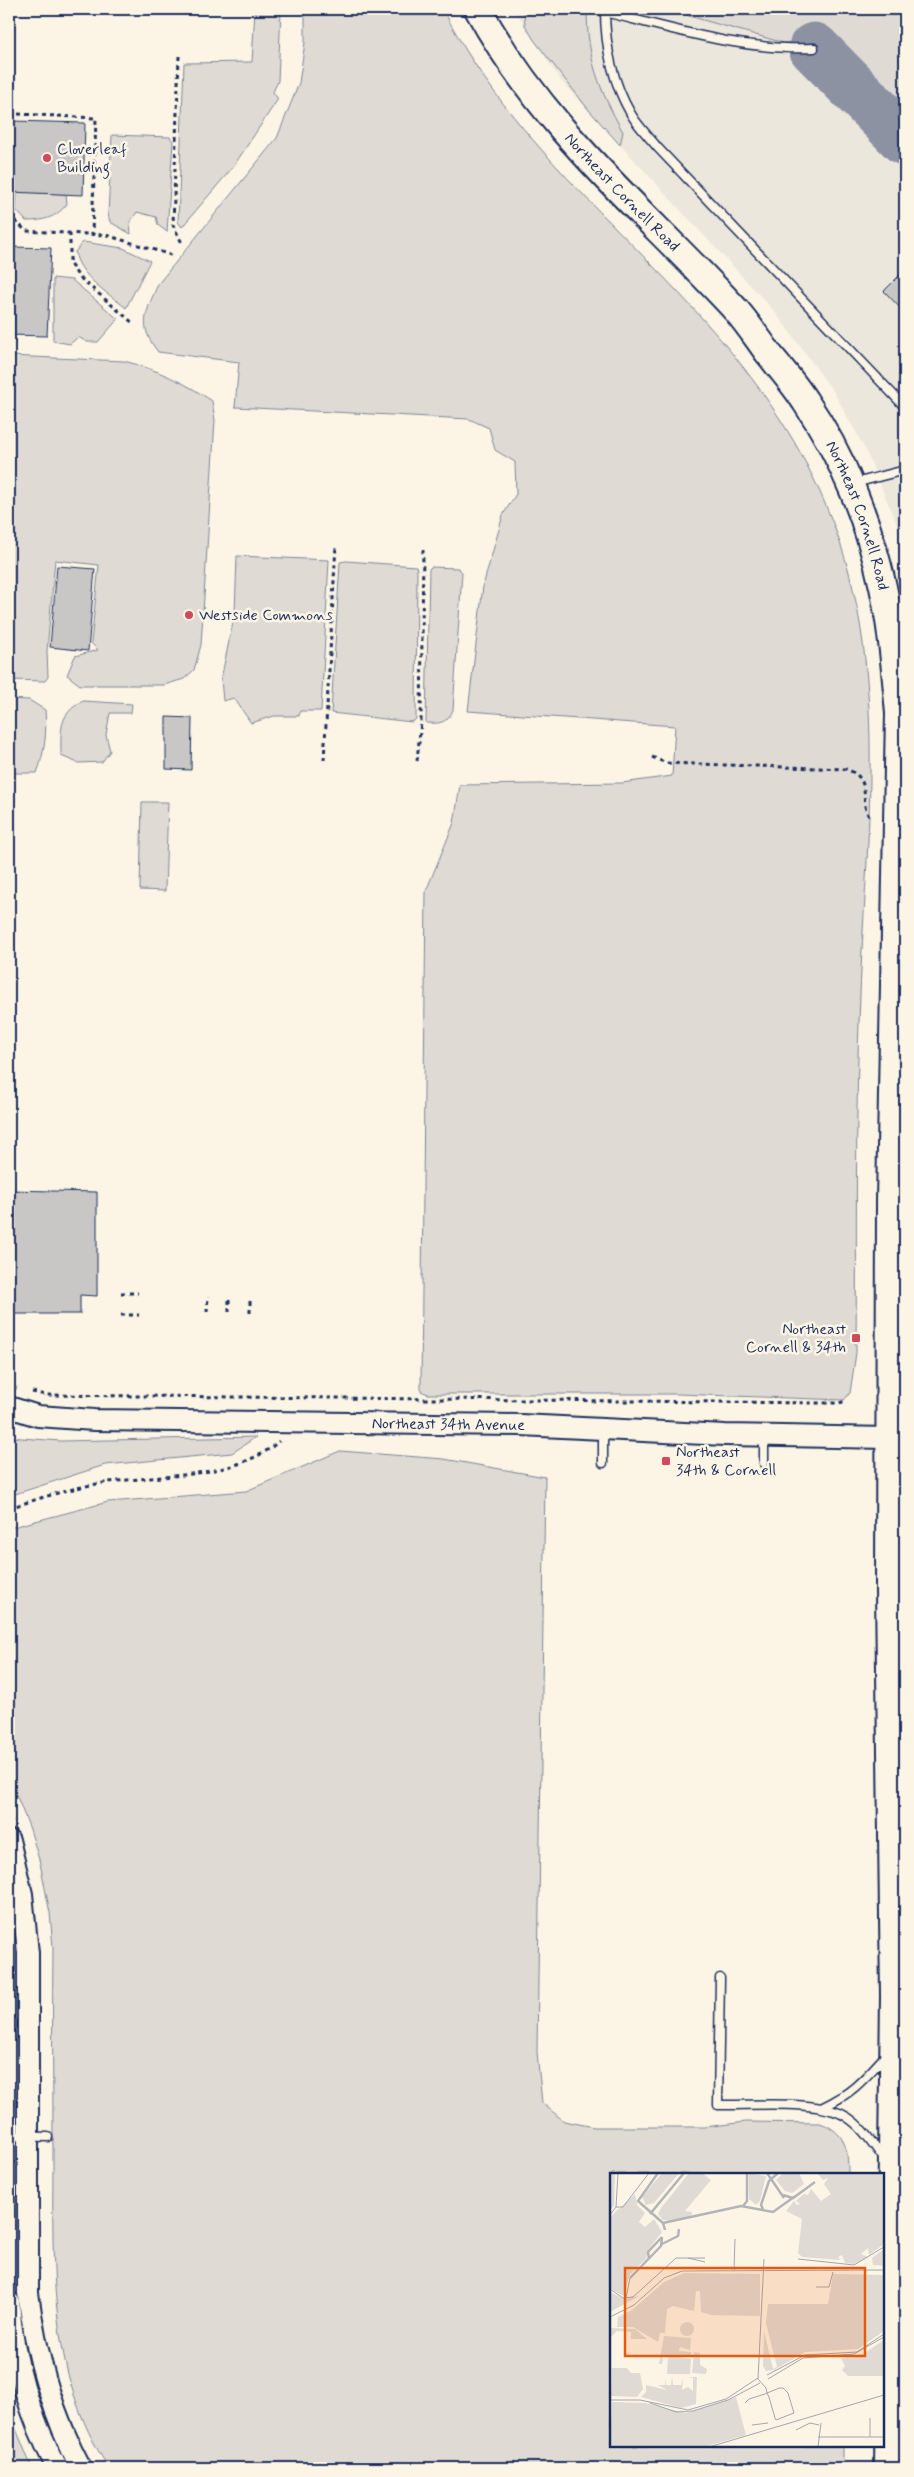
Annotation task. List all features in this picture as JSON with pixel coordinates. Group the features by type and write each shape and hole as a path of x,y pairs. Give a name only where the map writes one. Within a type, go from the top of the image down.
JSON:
{"highway":[{"name":"Northeast Cornell Road","path":"478,9 510,62 563,131 598,171 736,311 805,401 830,441 850,484 883,587 893,649 899,713 894,1123 893,1438 889,1590 900,1997 893,2046 888,2468"}],"street":[{"name":"Northeast 34th Avenue","path":"9,1407 38,1416 58,1418 521,1425 764,1436 893,1438"},
{"path":"9,1840 22,1894 28,1952 18,2137 27,2241 28,2293 32,2325 49,2396 81,2468"},
{"path":"9,2302 14,2342 25,2388 57,2468"}],"lane":[{"path":"814,48 776,49 714,38 605,10 606,35 616,82 632,116 658,148 905,407"},
{"path":"850,484 905,470"},
{"path":"603,1429 603,1463"},
{"path":"764,1436 764,1463"},
{"path":"720,1978 718,2105 823,2107 846,2116 858,2127 892,2169"},
{"path":"823,2107 844,2098 893,2046"},
{"path":"18,2137 48,2137"}],"path":[{"path":"180,56 172,225 182,243"},
{"path":"18,114 96,118 92,234"},
{"path":"14,192 10,217 26,231 106,235 171,256"},
{"path":"70,233 70,264 79,277 133,323"},
{"path":"324,760 336,545"},
{"path":"417,761 421,722 423,550"},
{"path":"652,757 666,763 846,769 858,776 863,782 865,810 872,819"},
{"path":"121,1293 138,1293"},
{"path":"208,1296 208,1312"},
{"path":"229,1312 230,1297"},
{"path":"250,1297 250,1313"},
{"path":"121,1315 139,1315"},
{"path":"9,1385 23,1390"},
{"name":"Northeast 34th Avenue","path":"30,1392 46,1395 809,1403 839,1403 846,1401"},
{"path":"9,1508 88,1486 216,1470 244,1462 270,1449 300,1422"}],"shaded area":[{"path":"255,9 281,9 278,81 273,92 278,99 233,167 182,227 178,222 184,63 252,62"},
{"path":"305,9 443,9 475,65 513,116 555,165 645,257 732,353 770,404 794,442 815,481 833,522 847,565 859,618 866,671 870,725 870,779 857,1084 856,1353 850,1393 844,1400 677,1394 428,1394 421,1391 426,891 454,823 460,785 622,783 672,776 675,726 468,711 483,586 503,515 516,494 515,462 495,450 489,428 469,419 235,407 239,362 158,352 151,343 147,334 146,319 147,311 158,284 277,138 299,83 305,42"},
{"path":"514,9 905,9 905,563 896,522 865,449 833,391 775,312 561,81"},
{"path":"524,9 587,9 592,59 607,102 623,132 620,145 589,110 534,40 525,25"},
{"path":"679,9 905,9 905,108 847,52 822,38 784,43 689,16"},
{"path":"112,135 170,137 173,141 167,232 158,225 156,217 137,212 130,222 131,234 110,222 108,214"},
{"path":"17,192 66,194 67,204 54,216 26,221 16,210"},
{"path":"83,242 123,248 150,261 126,308 95,283 82,269 75,252"},
{"path":"53,278 72,280 118,319 98,342 87,342 78,337 70,344 53,341"},
{"path":"9,356 124,361 170,377 212,401 215,420 201,645 194,670 184,679 164,685 80,685 67,675 75,656 98,650 91,643 99,565 55,560 47,651 48,677 45,681 9,680"},
{"path":"237,556 329,560 321,711 300,711 299,716 274,716 251,723 234,698 223,701 221,679 235,613"},
{"path":"340,562 416,566 416,719 412,722 331,713"},
{"path":"431,567 458,568 462,572 453,710 443,722 426,723 429,569"},
{"path":"9,699 29,700 45,710 45,742 37,773 9,773"},
{"path":"83,701 132,704 131,713 110,713 106,735 110,751 102,762 78,763 61,756 61,731 65,717 69,711"},
{"path":"142,802 168,802 165,891 140,890"},
{"path":"9,1437 60,1441 256,1437 232,1453 105,1465 9,1496"},
{"path":"340,1451 444,1459 545,1477 537,2052 542,2103 564,2121 594,2127 704,2127 746,2122 820,2123 829,2127 840,2136 844,2142 847,2157 848,2173 610,2173 610,2447 843,2447 843,2468 109,2468 89,2432 74,2394 57,2314 53,2231 53,1947 50,1913 40,1863 30,1829 9,1777 9,1528 108,1502 246,1491"},
{"path":"9,2412 32,2468 9,2468"}],"building":[{"name":"Cloverleaf Building","path":"12,121 85,123 83,195 9,192"},
{"path":"11,247 51,248 47,336 9,335"},
{"path":"905,270 905,313 884,291"},
{"path":"57,566 95,569 88,651 50,647"},
{"path":"166,717 192,718 191,770 166,769"},
{"path":"9,1190 97,1192 97,1296 80,1295 80,1314 9,1314"}],"taxiway":[{"path":"814,48 905,140"}],"place":[{"name":"Cloverleaf Building","path":"47,158"},
{"name":"Westside Commons","path":"189,615"},
{"name":"Northeast Cornell & 34th","path":"856,1338"},
{"name":"Northeast 34th & Cornell","path":"666,1461"}]}
